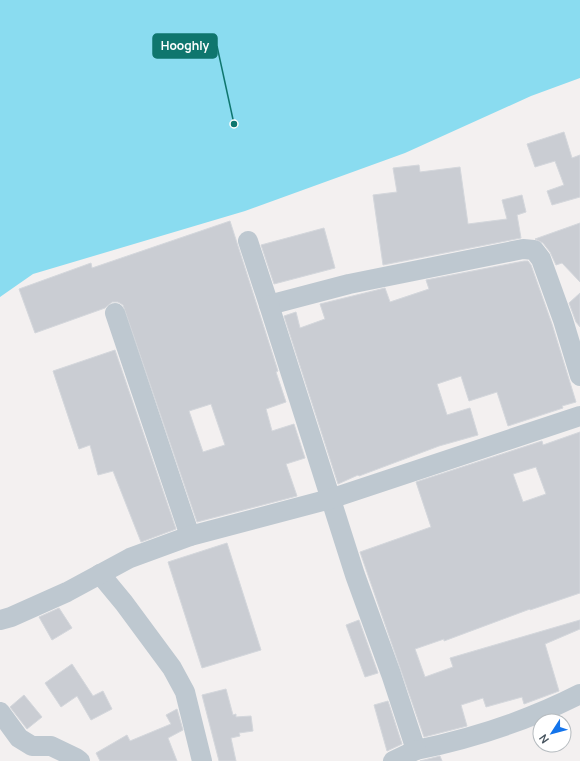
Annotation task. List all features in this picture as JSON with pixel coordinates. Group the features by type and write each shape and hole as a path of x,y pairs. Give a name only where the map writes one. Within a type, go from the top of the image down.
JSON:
{"street":[{"path":"248,241 330,499 416,750"},
{"path":"269,305 391,276 523,249 534,250 541,259 563,320 580,376"},
{"path":"115,313 190,536"},
{"path":"0,620 11,617 60,595 130,558 190,536 330,499 580,416"},
{"path":"100,574 124,603 172,668 185,692 202,761"},
{"path":"393,761 416,750 510,726 551,709 580,694"},
{"path":"0,712 19,738 32,746 51,746 80,761"}],"water":[{"path":"0,0 580,0 580,78 531,96 405,153 245,211 33,274 0,297"}],"building":[{"path":"564,132 572,158 580,155 580,197 552,205 547,191 564,185 555,161 535,167 527,144"},
{"path":"419,165 420,172 460,167 468,224 507,219 502,200 522,195 526,212 517,215 521,238 383,265 373,195 397,192 393,168"},
{"path":"230,221 278,371 276,372 286,402 266,409 272,431 294,424 305,458 286,464 297,496 197,522 123,305 118,302 112,302 105,308 35,333 19,289 91,263 92,268","holes":["211,404 225,445 203,452 189,411"]},
{"path":"580,223 580,282 562,263 556,265 550,252 543,243 535,239"},
{"path":"324,228 335,268 274,284 261,245"},
{"path":"528,261 531,265 552,324 576,402 562,406 563,408 508,426 497,392 469,401 461,376 437,384 447,415 470,408 478,435 439,446 359,476 358,475 338,484 284,316 296,312 300,328 325,319 320,304 385,288 390,302 429,289 426,280"},
{"path":"580,293 580,327 576,322 569,303"},
{"path":"115,350 176,529 141,542 113,471 98,475 90,445 79,449 53,371"},
{"path":"580,432 580,593 530,609 444,641 444,639 415,649 425,677 453,667 450,658 580,620 580,629 545,644 559,691 524,704 522,697 486,707 483,698 461,705 467,726 424,737 360,552 431,527 416,482 542,441 543,445","holes":["536,467 546,494 523,502 513,474"]},
{"path":"227,543 261,650 202,668 168,562"},
{"path":"59,608 72,628 52,640 39,617"},
{"path":"359,620 378,673 365,677 346,625"},
{"path":"72,664 93,696 103,691 112,709 91,720 77,696 61,707 45,683"},
{"path":"226,689 233,715 236,714 236,717 251,716 253,731 239,733 240,736 231,738 236,761 219,761 202,695"},
{"path":"24,695 42,717 27,729 10,707"},
{"path":"388,701 402,744 387,751 374,705"},
{"path":"177,709 183,730 168,738 177,761 100,761 96,753 127,735 130,741 171,724 166,715"},
{"path":"440,756 442,761 420,761"}],"place":[{"name":"Hooghly","path":"234,124"}]}
